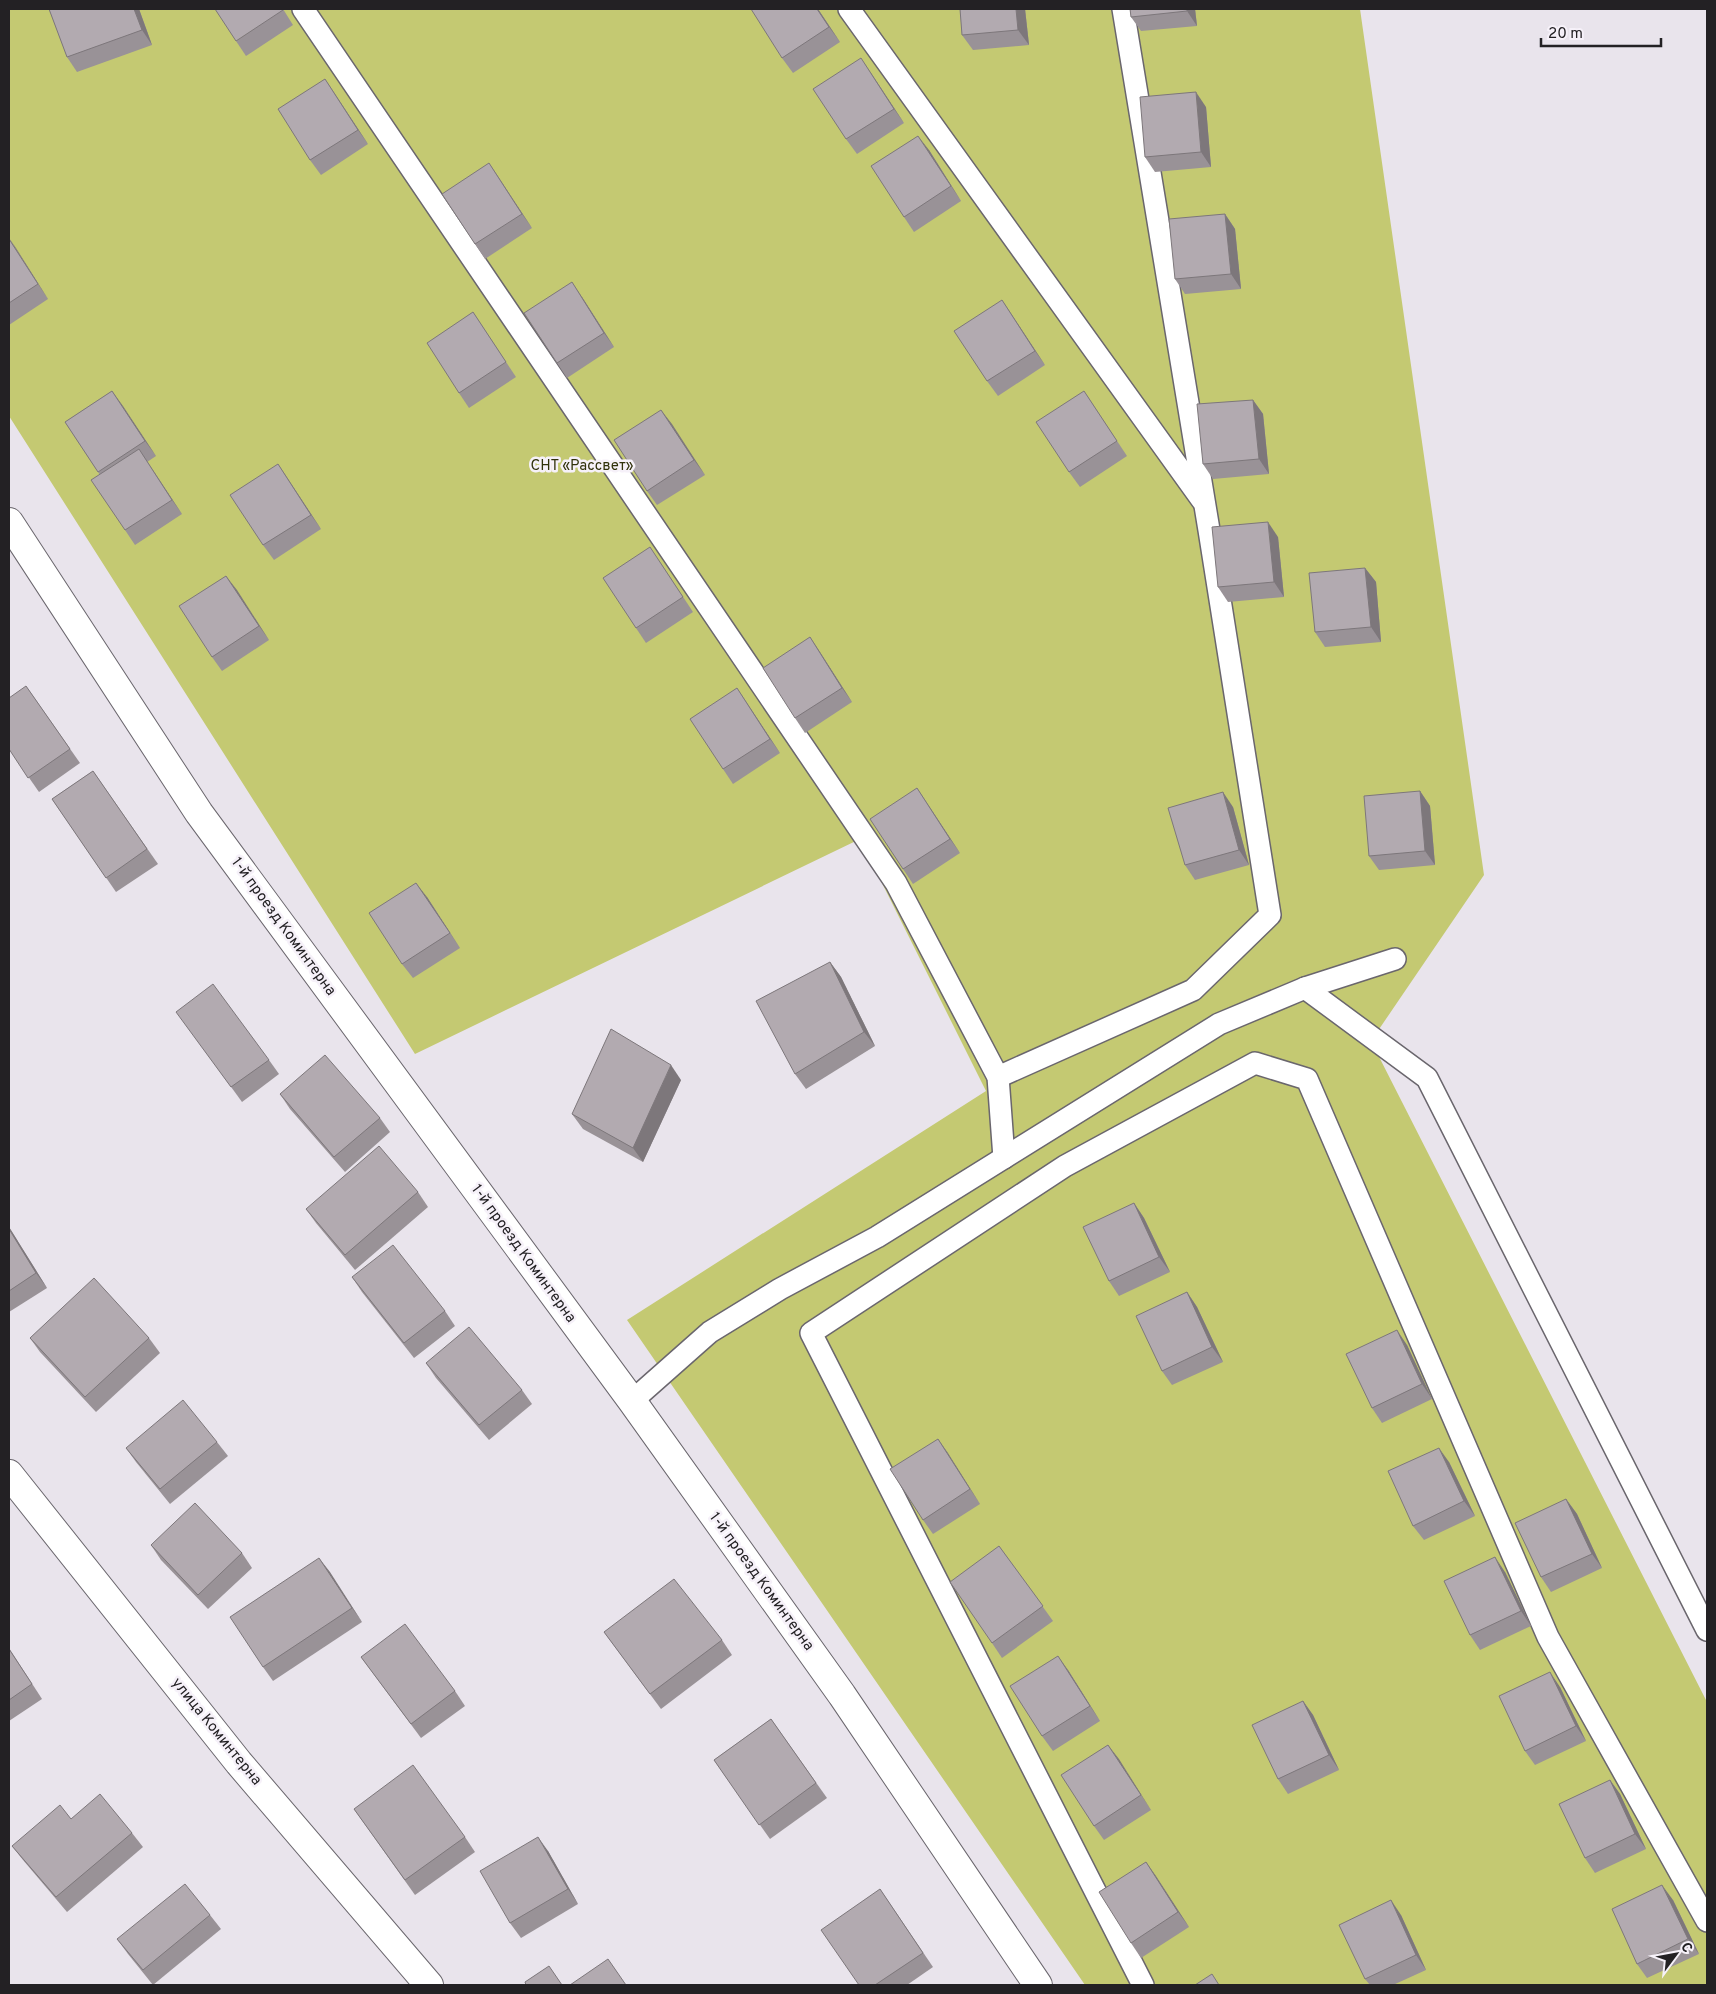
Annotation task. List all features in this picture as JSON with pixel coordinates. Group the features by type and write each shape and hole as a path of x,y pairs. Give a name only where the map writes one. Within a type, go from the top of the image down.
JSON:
{"street":[{"name":"1-й проезд Коминтерна","path":"9,522 199,813 632,1401 842,1696 1038,1985"},
{"name":"улица Коминтерна","path":"9,1474 239,1763 430,1985"}],"lane":[{"path":"303,9 896,883 998,1077 1004,1158"},
{"path":"849,9 1205,504"},
{"path":"998,1077 1193,990 1270,915 1205,504 1123,9"},
{"path":"632,1401 710,1332 780,1289 877,1237 1219,1024 1305,988 1395,959"},
{"path":"1305,988 1427,1078 1707,1630"},
{"path":"1143,1985 812,1333 1066,1166 1256,1063 1307,1079 1548,1637 1707,1920"}],"green space":[{"name":"СНТ «Рассвет»","path":"9,9 1360,9 1484,875 1371,1041 1707,1702 1707,1985 1085,1985 627,1320 986,1091 860,839 415,1054 9,416"}],"building":[{"path":"49,9 134,9 142,30 67,57"},
{"path":"215,9 282,9 283,10 236,41"},
{"path":"751,9 817,9 829,27 782,58"},
{"path":"960,9 1016,9 1018,30 962,35"},
{"path":"1130,9 1187,9 1187,11 1131,17"},
{"path":"861,58 894,109 846,139 813,89"},
{"path":"325,79 358,130 310,160 278,109"},
{"path":"1196,92 1201,152 1145,157 1140,97"},
{"path":"918,136 951,186 904,217 871,166"},
{"path":"489,163 522,214 475,244 442,194"},
{"path":"1225,214 1231,274 1175,279 1169,219"},
{"path":"9,239 38,284 9,303"},
{"path":"572,282 604,333 557,363 524,313"},
{"path":"1002,300 1035,351 987,381 954,331"},
{"path":"473,312 506,362 459,393 427,343"},
{"path":"112,391 145,441 98,472 65,422"},
{"path":"1084,391 1117,441 1069,472 1036,422"},
{"path":"1253,400 1259,459 1203,464 1197,404"},
{"path":"661,410 694,460 647,491 614,440"},
{"path":"139,449 172,500 125,530 91,480"},
{"path":"278,464 311,515 263,545 230,495"},
{"path":"1268,522 1274,582 1218,587 1212,527"},
{"path":"650,547 683,597 636,628 603,578"},
{"path":"1365,568 1371,627 1315,632 1309,573"},
{"path":"226,576 259,626 212,657 179,606"},
{"path":"810,637 842,688 795,718 763,668"},
{"path":"26,686 70,749 28,778 9,749 9,698"},
{"path":"737,688 770,739 723,769 690,719"},
{"path":"93,771 147,849 106,878 52,799"},
{"path":"917,788 950,839 903,869 870,819"},
{"path":"1420,791 1425,851 1369,856 1364,796"},
{"path":"1223,792 1239,850 1185,865 1168,808"},
{"path":"416,883 450,933 402,964 369,913"},
{"path":"830,962 864,1032 795,1074 756,1001"},
{"path":"213,984 269,1060 231,1087 176,1012"},
{"path":"611,1029 671,1065 633,1148 572,1114"},
{"path":"325,1055 380,1118 334,1157 280,1094"},
{"path":"379,1146 418,1192 345,1255 306,1209"},
{"path":"1134,1203 1159,1257 1109,1281 1083,1227"},
{"path":"9,1229 36,1273 9,1291"},
{"path":"393,1245 445,1311 404,1343 352,1277"},
{"path":"94,1278 149,1338 85,1397 30,1338"},
{"path":"1187,1292 1212,1347 1162,1371 1136,1316"},
{"path":"469,1327 522,1390 479,1425 426,1363"},
{"path":"1397,1330 1422,1384 1372,1408 1346,1354"},
{"path":"183,1400 217,1442 160,1489 126,1448"},
{"path":"938,1439 970,1489 923,1520 890,1469"},
{"path":"1439,1448 1464,1501 1413,1526 1388,1471"},
{"path":"1566,1499 1592,1554 1541,1577 1515,1523"},
{"path":"195,1503 242,1553 198,1595 151,1545"},
{"path":"999,1546 1043,1606 992,1643 950,1582"},
{"path":"1495,1557 1521,1611 1470,1635 1444,1581"},
{"path":"319,1558 352,1608 263,1667 230,1617"},
{"path":"674,1579 722,1640 650,1694 604,1632"},
{"path":"405,1624 455,1691 411,1724 361,1657"},
{"path":"9,1649 32,1684 9,1700"},
{"path":"1058,1656 1090,1706 1042,1736 1010,1686"},
{"path":"1550,1672 1576,1726 1525,1751 1499,1696"},
{"path":"1303,1701 1329,1755 1278,1779 1252,1725"},
{"path":"771,1719 816,1783 759,1825 714,1760"},
{"path":"1108,1745 1141,1795 1094,1826 1061,1775"},
{"path":"413,1765 465,1837 405,1880 354,1809"},
{"path":"1610,1780 1635,1834 1585,1858 1559,1804"},
{"path":"100,1794 132,1833 56,1897 12,1846 60,1805 71,1819"},
{"path":"538,1837 568,1889 510,1923 480,1871"},
{"path":"1146,1862 1178,1912 1131,1943 1099,1892"},
{"path":"185,1884 210,1915 143,1970 117,1939"},
{"path":"1662,1885 1688,1939 1637,1964 1612,1909"},
{"path":"880,1889 923,1953 875,1985 859,1985 821,1930"},
{"path":"1391,1900 1416,1955 1365,1979 1339,1925"},
{"path":"608,1959 626,1985 570,1985"},
{"path":"549,1966 562,1985 526,1985 525,1982"},
{"path":"1212,1974 1219,1985 1195,1985"}]}
